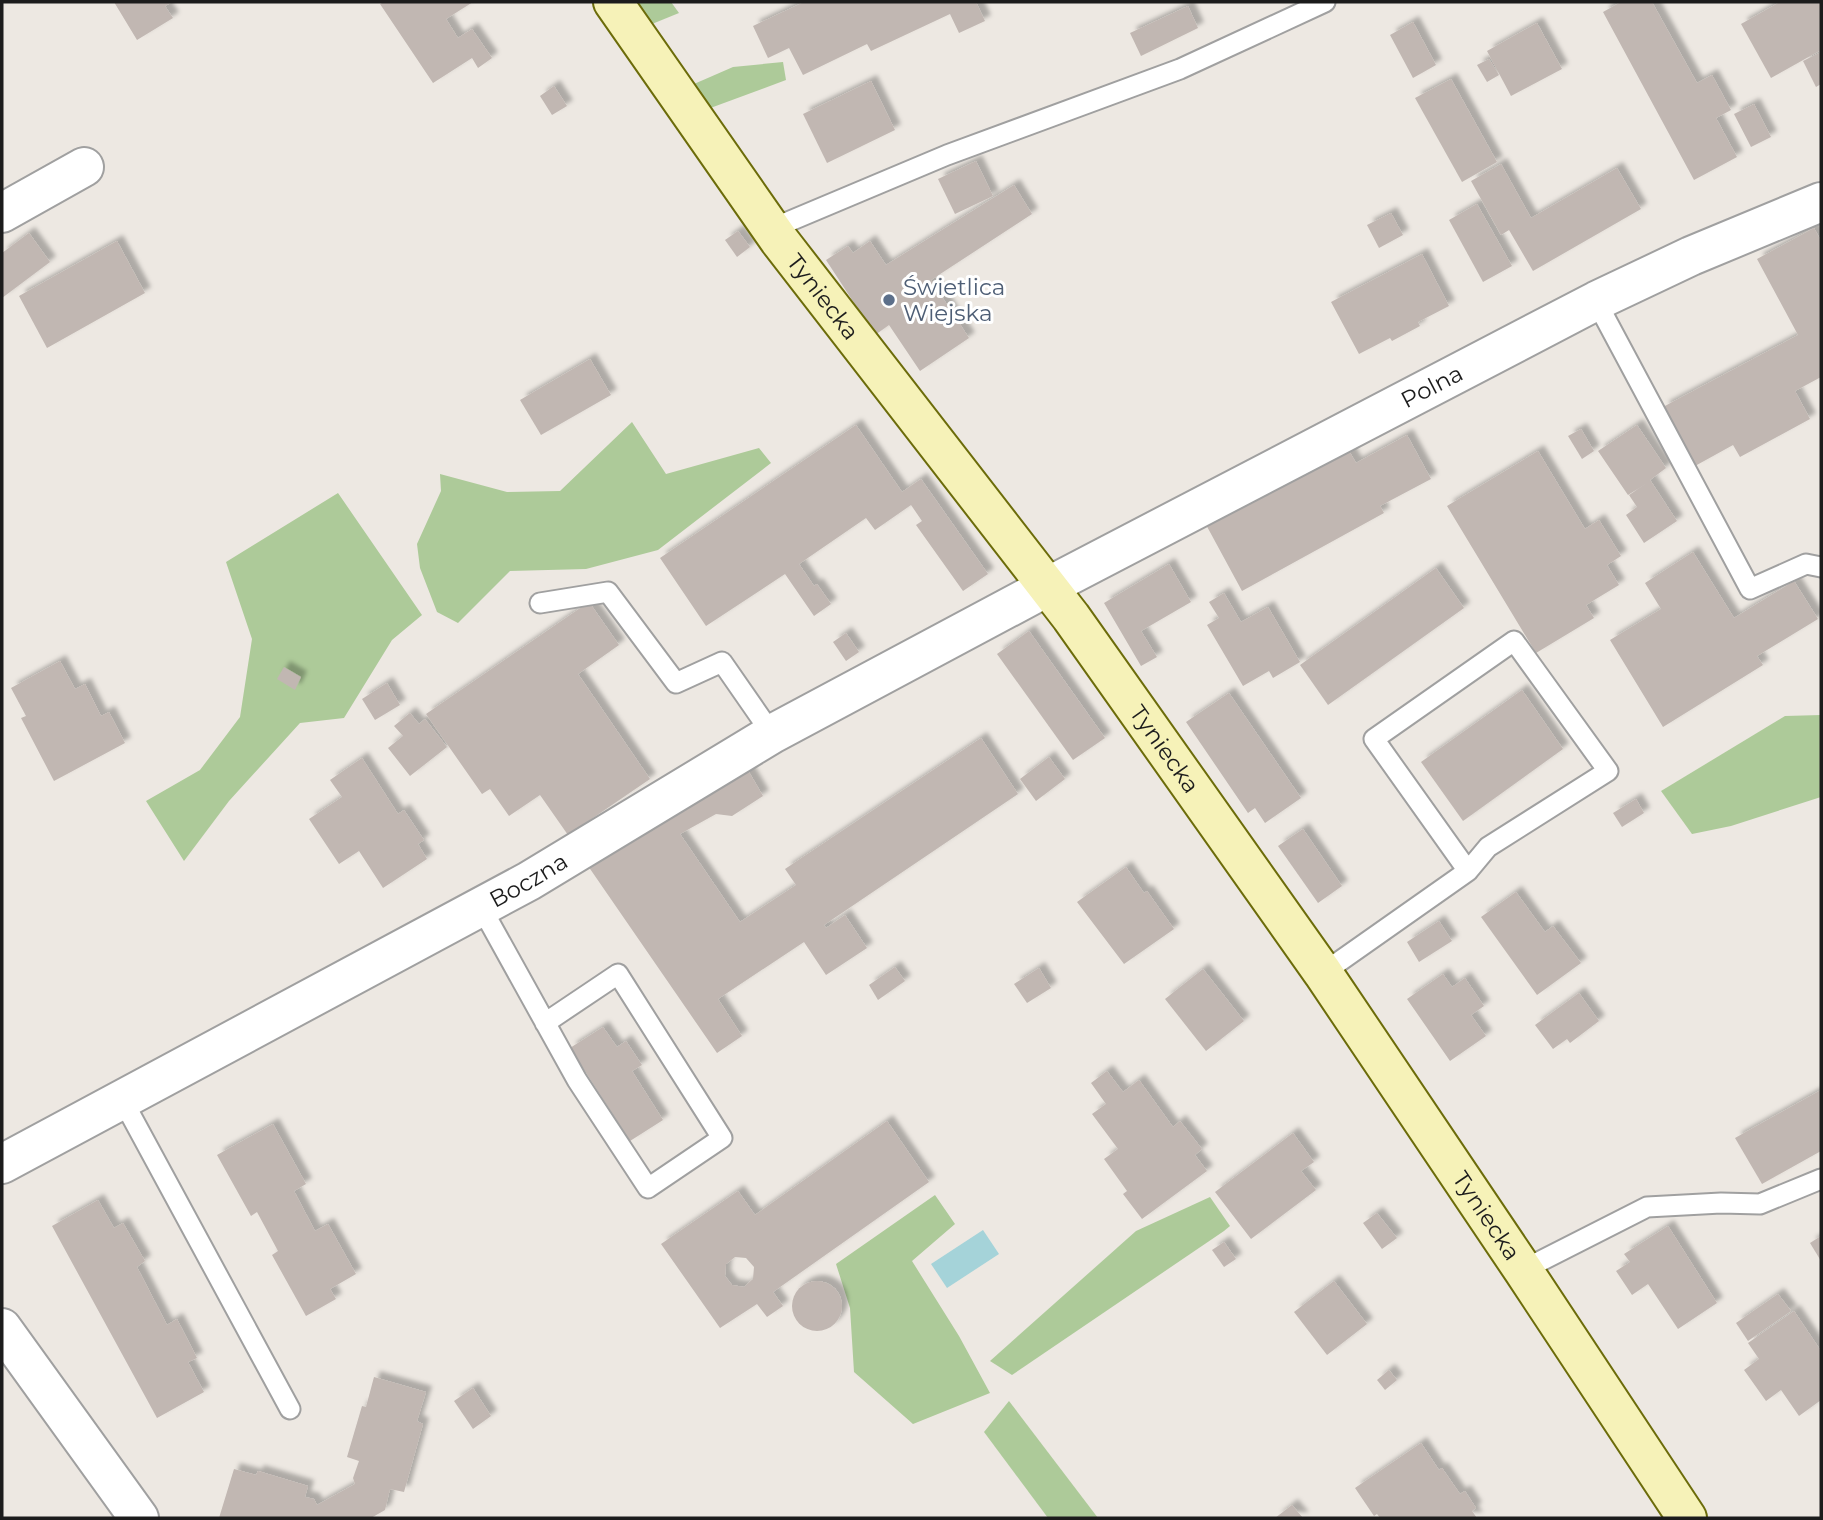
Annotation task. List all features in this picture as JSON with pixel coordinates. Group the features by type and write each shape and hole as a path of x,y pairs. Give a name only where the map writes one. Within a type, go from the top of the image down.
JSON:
{"street":[{"name":"Tyniecka","path":"613,2 771,229 1049,586 1323,973 1687,1518"},
{"path":"2,212 85,167"},
{"name":"Polna","path":"1049,586 1596,301 1691,256 1821,202"},
{"name":"Boczna","path":"2,1164 530,881 772,734 1049,586"},
{"path":"2,1328 139,1518"}],"lane":[{"path":"771,229 947,155 1180,69 1325,2"},
{"path":"1596,301 1750,589 1806,564 1821,567"},
{"path":"540,603 608,592 676,683 722,662 772,734"},
{"path":"1323,973 1468,871 1488,847 1608,771 1514,641 1374,739 1468,871"},
{"path":"481,907 545,1023 577,1080 648,1188 722,1138 618,974 545,1023"},
{"path":"122,1099 290,1409"},
{"path":"1523,1270 1647,1207 1760,1204 1821,1179"}],"green space":[{"path":"637,2 671,2 679,13 652,24"},
{"path":"783,62 786,80 705,110 694,84 733,67"},
{"path":"632,422 666,474 759,448 771,463 658,550 586,569 510,571 458,623 437,612 420,568 417,544 441,491 440,474 507,492 560,491"},
{"path":"338,493 422,615 392,640 344,718 300,723 229,801 184,861 146,801 200,770 240,717 252,639 226,562"},
{"path":"1821,715 1821,797 1731,826 1692,834 1661,791 1785,716"},
{"path":"935,1195 955,1224 912,1261 959,1336 990,1393 913,1424 854,1372 850,1308 836,1264"},
{"path":"1210,1197 1230,1226 1224,1231 1012,1375 990,1361 1136,1231"},
{"path":"1009,1401 1098,1518 1048,1518 984,1432"}],"water":[{"path":"983,1230 999,1254 947,1288 931,1264"}],"building":[{"path":"114,2 172,2 165,6 173,18 137,40"},
{"path":"473,2 446,19 458,38 472,29 492,58 478,68 472,58 433,83 380,4"},
{"path":"804,2 976,2 985,21 959,33 950,14 871,51 867,44 803,75 789,48 768,58 753,26"},
{"path":"1621,2 1652,2 1697,83 1712,75 1731,110 1716,118 1737,157 1694,180 1603,12"},
{"path":"1780,2 1821,2 1821,50 1771,78 1741,24"},
{"path":"1188,6 1198,28 1141,56 1130,33"},
{"path":"1413,22 1436,65 1413,78 1390,35"},
{"path":"1537,23 1562,69 1511,96 1487,51"},
{"path":"1821,52 1821,84 1816,87 1803,61"},
{"path":"1489,59 1499,75 1487,82 1477,65"},
{"path":"1451,79 1497,162 1462,182 1415,98"},
{"path":"871,81 895,130 827,163 803,114"},
{"path":"554,86 567,106 552,115 540,96"},
{"path":"1754,104 1771,137 1751,147 1734,114"},
{"path":"976,161 993,196 955,214 938,179"},
{"path":"1501,164 1531,218 1617,168 1641,209 1533,271 1509,230 1501,235 1471,181"},
{"path":"1014,185 1032,214 931,280 969,338 920,371 889,325 875,335 826,260 848,246 853,253 870,241 886,265"},
{"path":"1477,204 1512,266 1483,282 1449,220"},
{"path":"1391,213 1403,235 1379,248 1367,225"},
{"path":"1814,228 1821,241 1821,377 1795,391 1810,419 1740,457 1733,445 1695,466 1663,407 1798,335 1757,259"},
{"path":"738,231 750,247 737,257 725,240"},
{"path":"29,233 50,262 2,298 2,253"},
{"path":"117,241 145,293 47,348 19,296"},
{"path":"1422,254 1449,306 1418,322 1420,326 1392,341 1390,338 1359,354 1331,302"},
{"path":"590,359 611,395 541,435 520,400"},
{"path":"856,425 902,492 921,479 988,574 963,591 916,525 922,521 911,505 875,530 866,518 799,564 831,604 814,616 785,574 706,626 660,558"},
{"path":"1637,425 1666,468 1650,480 1677,521 1644,543 1626,515 1637,507 1629,495 1647,483 1628,495 1598,451"},
{"path":"1581,429 1594,451 1582,459 1568,436"},
{"path":"1407,435 1431,479 1380,506 1384,513 1242,591 1204,521 1345,444 1356,463"},
{"path":"1538,451 1585,529 1599,520 1621,556 1607,565 1619,585 1586,605 1594,618 1536,653 1447,506"},
{"path":"1693,552 1734,618 1794,581 1818,619 1757,656 1763,665 1663,727 1610,640 1661,609 1645,583"},
{"path":"1169,564 1191,602 1141,631 1157,657 1141,666 1104,603"},
{"path":"1436,568 1464,608 1328,705 1300,665"},
{"path":"1224,593 1241,622 1268,607 1300,662 1273,678 1269,671 1243,686 1207,625 1219,618 1209,602"},
{"path":"589,602 619,645 578,674 650,779 568,835 540,795 509,816 490,789 482,794 426,714"},
{"path":"1029,631 1105,738 1073,760 997,654"},
{"path":"846,633 859,652 846,661 833,642"},
{"path":"60,661 75,689 85,684 101,716 109,712 125,743 54,781 21,718 26,716 11,688"},
{"path":"284,667 301,677 295,690 277,679"},
{"path":"387,683 400,705 375,720 362,699"},
{"path":"1522,690 1563,749 1463,821 1421,762"},
{"path":"1229,693 1301,798 1265,823 1255,808 1248,813 1186,722"},
{"path":"410,713 419,724 425,719 447,747 410,776 388,748 403,736 394,726"},
{"path":"981,738 1018,794 824,925 826,928 845,915 867,948 826,975 804,942 718,999 742,1036 717,1053 586,863 746,767 763,796 732,816 716,814 680,834 740,922 796,885 785,869"},
{"path":"1049,757 1065,779 1036,801 1020,779"},
{"path":"362,758 398,814 404,810 424,840 418,844 427,859 383,888 359,851 339,864 309,819 342,797 330,780"},
{"path":"1636,799 1644,813 1622,827 1613,813"},
{"path":"1303,829 1342,886 1318,903 1278,846"},
{"path":"1126,867 1174,929 1124,964 1077,902"},
{"path":"1516,892 1545,932 1553,926 1581,963 1537,995 1481,917"},
{"path":"1439,921 1452,941 1419,962 1407,942"},
{"path":"895,967 905,981 878,1000 869,985"},
{"path":"1039,968 1051,988 1027,1003 1014,984"},
{"path":"1203,969 1244,1021 1206,1051 1165,999"},
{"path":"1443,974 1452,987 1465,978 1484,1006 1471,1015 1486,1036 1450,1061 1407,999"},
{"path":"1579,993 1599,1021 1570,1043 1567,1039 1553,1049 1535,1025"},
{"path":"603,1027 617,1047 626,1041 642,1065 632,1071 663,1120 630,1141 570,1048"},
{"path":"1107,1071 1123,1092 1139,1080 1173,1127 1180,1121 1202,1149 1195,1155 1207,1171 1142,1219 1123,1194 1127,1191 1104,1159 1118,1149 1092,1114 1106,1104 1091,1083"},
{"path":"1821,1090 1821,1151 1762,1184 1735,1138"},
{"path":"887,1121 929,1182 773,1292 783,1306 767,1317 757,1304 720,1328 661,1244 738,1191 755,1215","holes":["735,1257 746,1258 754,1267 753,1279 744,1287 732,1285 725,1276 726,1264"]},
{"path":"273,1124 306,1184 294,1191 315,1231 328,1224 356,1274 330,1289 336,1299 306,1316 272,1255 278,1251 257,1212 251,1216 217,1155"},
{"path":"1293,1133 1314,1162 1301,1171 1316,1190 1251,1239 1215,1192"},
{"path":"98,1200 114,1228 123,1223 145,1261 137,1267 167,1325 177,1319 197,1358 188,1362 204,1392 157,1418 52,1226"},
{"path":"1377,1213 1397,1238 1382,1249 1363,1223"},
{"path":"1668,1226 1717,1303 1678,1329 1648,1284 1632,1295 1616,1271 1630,1262 1624,1254"},
{"path":"1821,1236 1821,1261 1810,1243"},
{"path":"1224,1242 1236,1259 1224,1267 1212,1250"},
{"path":"817,1281 835,1288 842,1306 835,1324 817,1331 799,1324 792,1306 799,1288"},
{"path":"1334,1281 1367,1324 1327,1355 1294,1312"},
{"path":"1778,1294 1791,1311 1748,1341 1736,1323"},
{"path":"1794,1311 1821,1351 1821,1400 1799,1416 1781,1390 1766,1401 1744,1370 1759,1359 1748,1343"},
{"path":"1389,1370 1397,1380 1385,1390 1377,1380"},
{"path":"374,1377 426,1392 417,1421 423,1424 404,1492 390,1489 385,1510 371,1518 219,1518 234,1469 256,1475 258,1471 308,1486 305,1497 314,1499 317,1505 355,1484 353,1478 359,1461 347,1457"},
{"path":"473,1388 491,1416 473,1429 454,1401"},
{"path":"1421,1443 1439,1470 1442,1468 1460,1494 1465,1491 1476,1508 1472,1511 1477,1518 1374,1516 1355,1488"},
{"path":"1292,1505 1303,1518 1275,1518"}],"place":[{"name":"Świetlica Wiejska","path":"889,300"}]}
